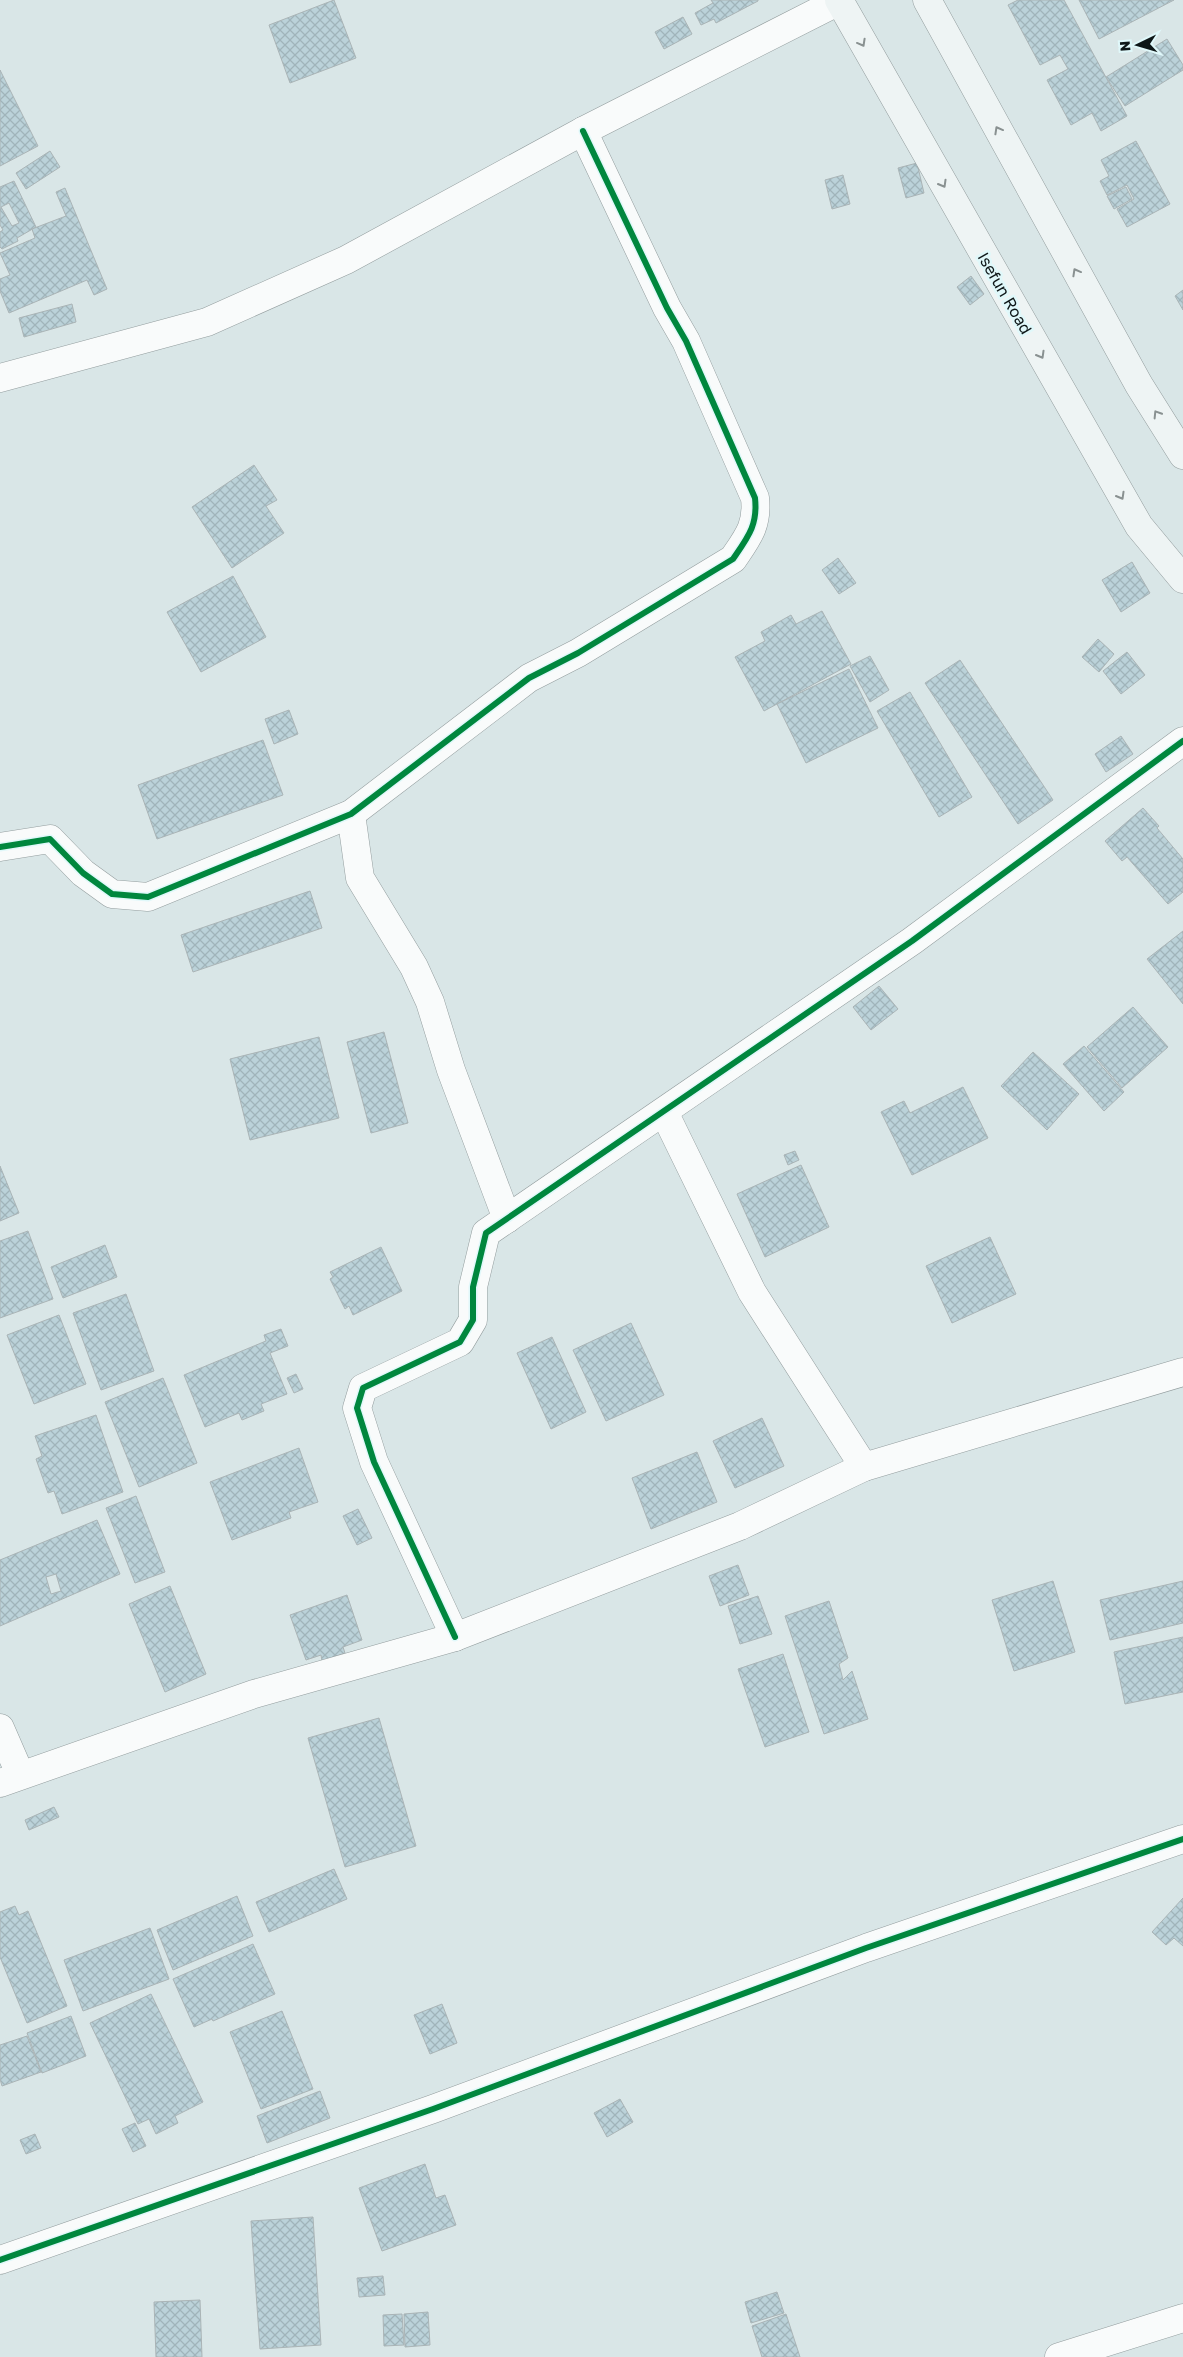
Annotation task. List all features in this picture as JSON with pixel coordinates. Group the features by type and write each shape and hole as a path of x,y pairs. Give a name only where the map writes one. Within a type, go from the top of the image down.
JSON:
{"street":[{"path":"927,0 1139,385 1183,455"},
{"path":"0,378 206,322 346,260 583,131 839,1"},
{"name":"Isefun Road","path":"839,1 1139,526 1183,579"},
{"path":"0,847 50,839 83,873 112,894 148,898 351,814 529,678 578,653 733,559 750,534 757,516 756,498 686,341 667,308 583,131"},
{"path":"455,1637 374,1462 357,1408 363,1388 460,1342 472,1320 473,1287 486,1234 912,941 1183,741"},
{"path":"351,814 360,878 414,967 430,1002 451,1070 507,1219"},
{"path":"664,1112 752,1292 864,1467"},
{"path":"0,1728 10,1778 254,1694 455,1637 740,1526 864,1467 1183,1372"},
{"path":"0,2260 433,2109 866,1948 1183,1840"},
{"path":"1059,2357 1183,2318"}],"building":[{"path":"334,0 356,58 290,83 269,25"},
{"path":"711,0 758,1 716,23 714,19 701,25 695,13 713,3"},
{"path":"1018,0 1064,0 1127,116 1101,131 1092,113 1071,125 1047,80 1068,69 1060,55 1040,65 1008,5"},
{"path":"1079,0 1174,0 1099,39"},
{"path":"683,17 692,34 664,49 655,32"},
{"path":"1167,39 1183,65 1183,70 1125,106 1106,77"},
{"path":"0,70 38,146 0,166"},
{"path":"1136,141 1170,204 1127,227 1117,209 1134,199 1127,185 1107,195 1100,181 1109,176 1101,160"},
{"path":"50,151 60,167 26,189 16,173"},
{"path":"917,163 924,193 906,198 898,168"},
{"path":"843,175 850,204 832,209 825,180"},
{"path":"14,181 36,227 17,238 18,241 2,249 0,247 0,232 3,230 0,225 0,187","holes":["9,203 19,223 12,226 1,207"]},
{"path":"1126,187 1132,199 1114,209 1107,196"},
{"path":"65,188 107,289 94,295 87,280 9,313 0,291 0,279 10,275 0,253 35,238 32,229 66,216 56,192"},
{"path":"971,276 984,294 970,305 957,287"},
{"path":"1183,290 1183,310 1175,296"},
{"path":"72,304 76,322 24,337 19,318"},
{"path":"254,465 277,500 266,506 284,533 232,568 192,507"},
{"path":"838,558 856,583 839,594 822,570"},
{"path":"1132,562 1150,593 1121,612 1102,580"},
{"path":"233,576 266,637 201,672 167,612"},
{"path":"822,611 851,664 764,711 735,657 765,641 761,632 791,615 796,624"},
{"path":"1098,639 1114,654 1099,672 1082,657"},
{"path":"1127,652 1145,675 1121,694 1103,671"},
{"path":"870,656 889,690 870,702 850,666"},
{"path":"960,660 1053,800 1018,824 925,683"},
{"path":"849,669 878,728 806,763 777,704"},
{"path":"910,692 972,797 939,817 877,711"},
{"path":"289,710 298,734 274,744 265,719"},
{"path":"1121,736 1133,754 1106,772 1095,754"},
{"path":"263,740 283,795 157,839 138,785"},
{"path":"1143,808 1183,859 1183,892 1168,904 1127,857 1122,861 1105,841"},
{"path":"310,891 322,928 193,972 181,935"},
{"path":"1183,931 1183,1004 1147,959"},
{"path":"879,986 898,1009 871,1030 853,1007"},
{"path":"1133,1007 1168,1047 1122,1088 1087,1047"},
{"path":"384,1032 408,1123 371,1133 347,1042"},
{"path":"319,1037 339,1118 250,1140 230,1059"},
{"path":"1084,1046 1124,1092 1104,1111 1063,1064"},
{"path":"1033,1052 1079,1094 1047,1130 1001,1086"},
{"path":"963,1087 988,1138 912,1175 881,1112 904,1101 910,1113"},
{"path":"795,1151 799,1160 788,1165 784,1155"},
{"path":"801,1165 829,1227 765,1257 737,1194"},
{"path":"0,1166 19,1213 0,1221"},
{"path":"28,1231 53,1299 0,1318 0,1241"},
{"path":"990,1237 1016,1294 952,1323 926,1266"},
{"path":"105,1245 117,1277 63,1298 51,1267"},
{"path":"381,1247 402,1291 353,1315 349,1306 345,1309 330,1279 333,1277 330,1272"},
{"path":"126,1294 154,1371 101,1390 73,1313"},
{"path":"59,1315 86,1384 34,1404 7,1335"},
{"path":"631,1323 664,1395 606,1421 573,1350"},
{"path":"281,1329 288,1346 270,1353 287,1394 261,1404 264,1411 242,1420 239,1413 205,1427 184,1375 266,1341 264,1335"},
{"path":"552,1337 586,1412 551,1429 517,1353"},
{"path":"296,1374 303,1389 294,1393 287,1378"},
{"path":"163,1378 197,1463 139,1487 105,1402"},
{"path":"96,1415 123,1492 62,1514 54,1491 48,1493 36,1459 42,1456 35,1436"},
{"path":"762,1418 784,1466 735,1488 713,1441"},
{"path":"299,1448 318,1502 289,1512 291,1518 232,1540 210,1482"},
{"path":"697,1452 717,1502 651,1529 632,1478"},
{"path":"136,1496 165,1572 135,1583 106,1508"},
{"path":"358,1509 372,1538 357,1545 343,1516"},
{"path":"97,1520 120,1574 0,1626 0,1560","holes":["56,1574 61,1591 51,1594 46,1577"]},
{"path":"738,1565 749,1595 720,1606 709,1576"},
{"path":"1053,1581 1075,1652 1014,1671 992,1600"},
{"path":"1183,1581 1183,1623 1110,1640 1100,1600"},
{"path":"170,1586 206,1674 165,1692 129,1604"},
{"path":"347,1595 362,1640 343,1647 345,1653 322,1661 321,1655 306,1660 290,1615"},
{"path":"758,1596 772,1634 740,1644 728,1606"},
{"path":"829,1601 848,1658 839,1664 843,1680 852,1671 868,1719 824,1734 785,1616"},
{"path":"1183,1637 1183,1692 1125,1704 1114,1652"},
{"path":"783,1654 809,1732 765,1747 738,1669"},
{"path":"379,1718 416,1846 345,1867 308,1738"},
{"path":"54,1807 59,1817 29,1830 25,1820"},
{"path":"334,1869 347,1899 269,1932 256,1902"},
{"path":"237,1896 253,1936 173,1970 157,1930"},
{"path":"1183,1898 1183,1946 1174,1938 1166,1945 1152,1932"},
{"path":"15,1906 19,1915 28,1911 67,2006 27,2023 0,1957 0,1912"},
{"path":"150,1928 169,1979 83,2011 64,1960"},
{"path":"253,1944 275,1994 213,2021 212,2019 194,2027 173,1979"},
{"path":"151,1994 203,2102 175,2116 178,2123 156,2134 149,2119 138,2124 90,2023"},
{"path":"442,2004 457,2043 430,2054 414,2015"},
{"path":"282,2011 313,2089 261,2109 230,2032"},
{"path":"71,2016 86,2056 42,2073 27,2033"},
{"path":"27,2036 41,2072 2,2086 0,2079 0,2045"},
{"path":"320,2091 330,2118 267,2143 257,2116"},
{"path":"620,2099 633,2122 607,2137 594,2113"},
{"path":"135,2123 146,2146 133,2152 122,2129"},
{"path":"35,2134 41,2148 26,2154 20,2140"},
{"path":"425,2164 436,2198 445,2195 456,2225 382,2251 359,2188"},
{"path":"313,2217 321,2345 260,2349 251,2221"},
{"path":"383,2276 385,2295 359,2297 357,2278"},
{"path":"777,2292 784,2313 751,2323 745,2302"},
{"path":"200,2300 202,2357 156,2357 154,2302"},
{"path":"428,2312 430,2345 405,2347 404,2314"},
{"path":"402,2314 404,2345 384,2346 383,2315"},
{"path":"786,2314 800,2357 762,2357 752,2326"}],"cycle path":[{"path":"0,847 50,839 83,873 112,894 148,897 351,814 529,678 578,653 733,559 751,530 755,516 755,498 686,341 667,308 583,131"},
{"path":"455,1637 374,1462 357,1408 363,1388 460,1342 473,1320 473,1287 486,1233 912,941 1183,741"},
{"path":"0,2260 433,2109 866,1948 1183,1839"}]}
